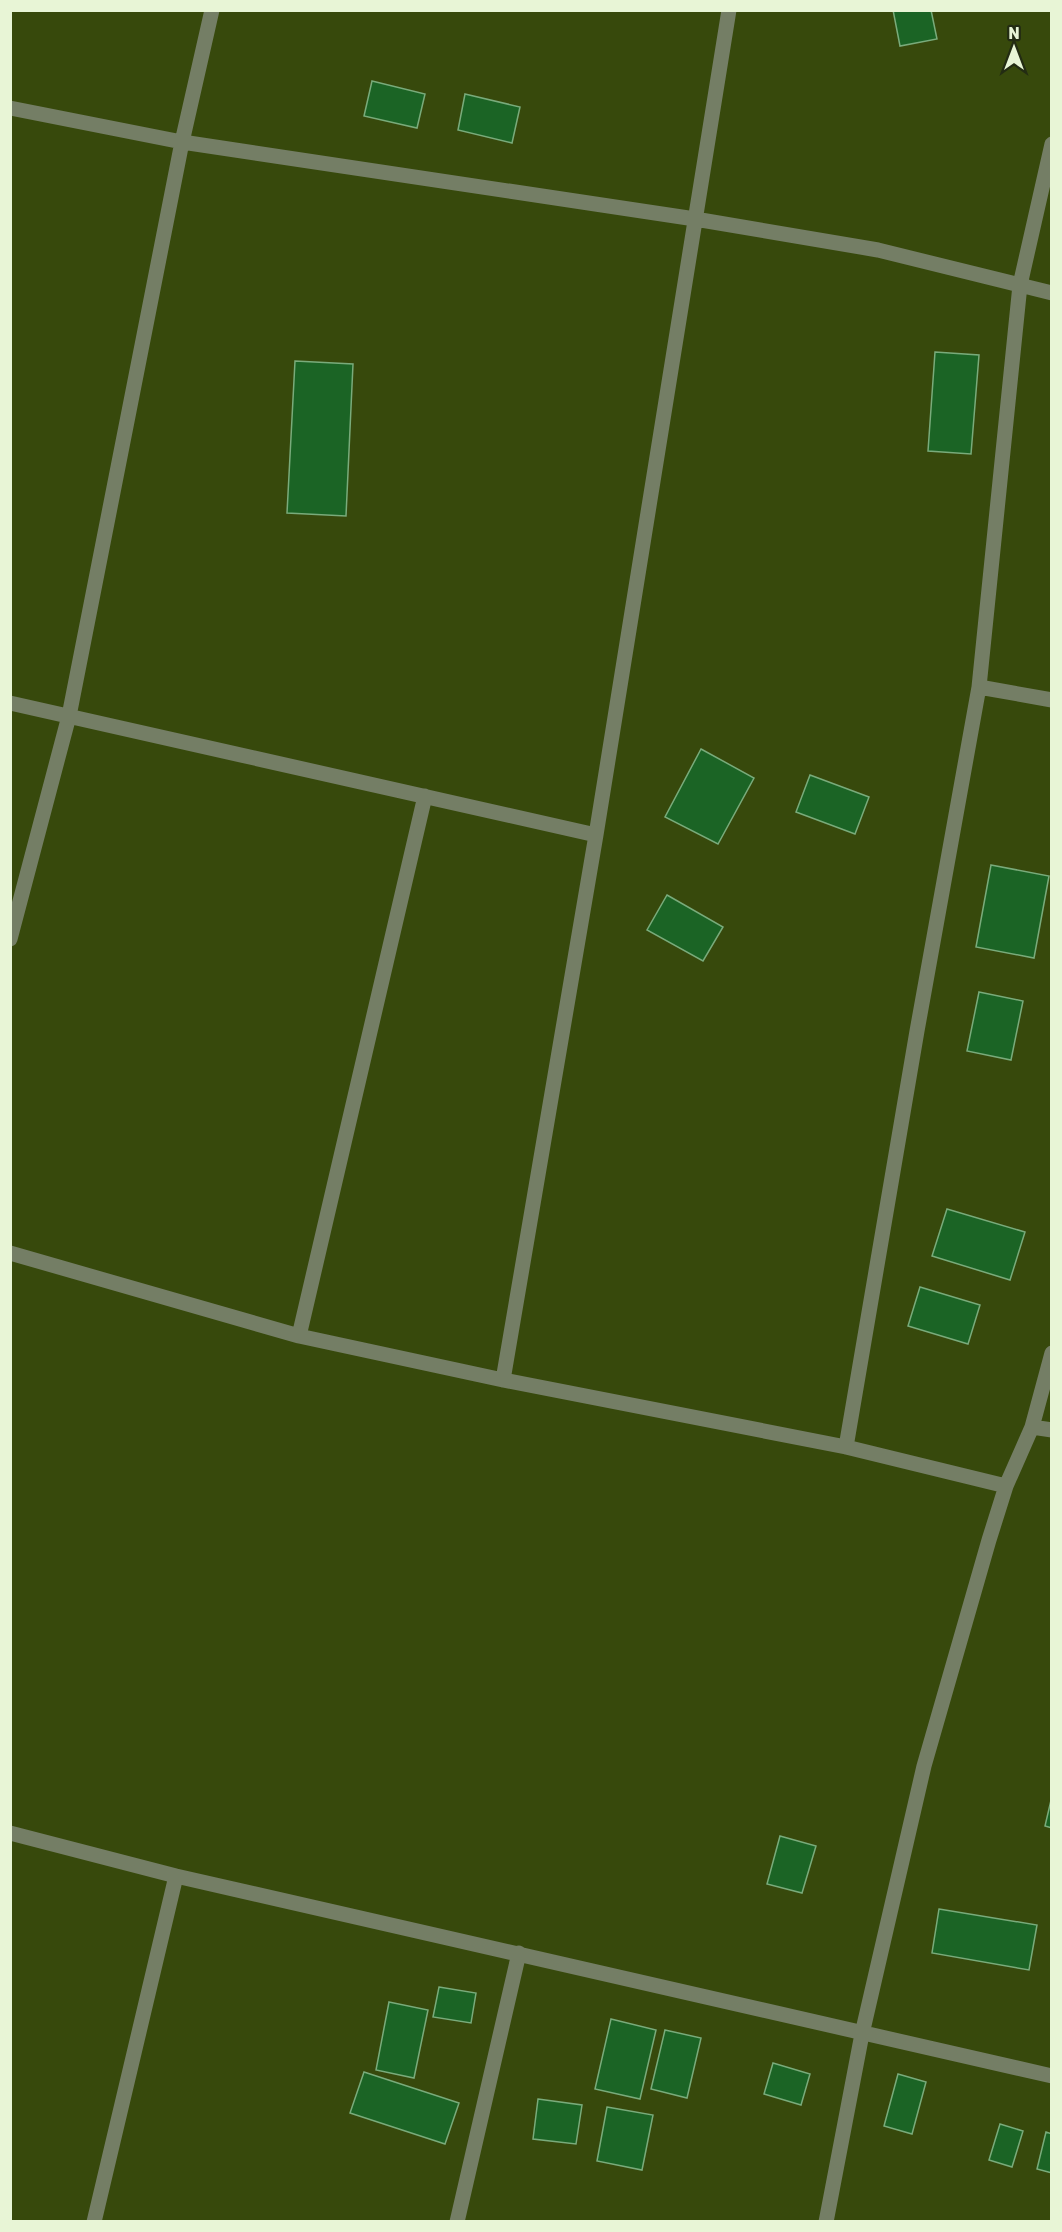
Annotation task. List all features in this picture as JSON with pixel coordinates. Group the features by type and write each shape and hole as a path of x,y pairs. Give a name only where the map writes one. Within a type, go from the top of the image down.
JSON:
{"street":[{"path":"10,939 69,716 182,142 212,10"},
{"path":"503,1380 596,835 729,10"},
{"path":"10,108 182,142 695,219 878,250 1052,293"},
{"path":"846,1448 917,1031 979,687 1020,285 1052,144"},
{"path":"979,687 1052,700"},
{"path":"10,704 596,835"},
{"path":"299,1336 425,796"},
{"path":"10,1253 299,1336 503,1380 846,1448 1006,1486"},
{"path":"826,2222 862,2034 924,1766 1006,1486 1032,1427 1052,1353"},
{"path":"1032,1427 1052,1430"},
{"path":"10,1833 176,1876 1052,2076"},
{"path":"94,2222 176,1876"},
{"path":"457,2222 519,1953"}],"building":[{"path":"893,10 931,10 937,39 900,46"},
{"path":"372,81 425,94 417,128 364,116"},
{"path":"465,94 520,107 512,143 458,130"},
{"path":"935,352 979,355 971,454 928,451"},
{"path":"295,361 353,364 346,516 287,513"},
{"path":"701,749 754,778 718,844 665,817"},
{"path":"810,775 869,797 855,834 796,812"},
{"path":"991,865 1049,876 1034,958 976,947"},
{"path":"667,895 723,927 703,961 647,930"},
{"path":"979,992 1023,1001 1011,1060 967,1051"},
{"path":"947,1209 1025,1232 1010,1280 932,1256"},
{"path":"920,1287 980,1305 968,1344 908,1326"},
{"path":"1052,1796 1052,1828 1045,1826"},
{"path":"780,1836 816,1846 802,1893 767,1884"},
{"path":"939,1909 1037,1925 1029,1970 932,1953"},
{"path":"439,1987 476,1993 471,2023 433,2017"},
{"path":"389,2002 428,2010 414,2078 376,2070"},
{"path":"611,2019 656,2030 640,2099 595,2089"},
{"path":"665,2030 701,2038 687,2098 651,2089"},
{"path":"773,2063 810,2074 801,2105 764,2094"},
{"path":"364,2072 459,2103 445,2144 350,2113"},
{"path":"898,2074 926,2082 912,2134 884,2126"},
{"path":"538,2099 582,2105 576,2144 533,2139"},
{"path":"607,2107 653,2115 642,2170 597,2161"},
{"path":"1000,2124 1023,2131 1012,2167 989,2160"},
{"path":"1046,2132 1052,2134 1052,2173 1037,2169"}]}
